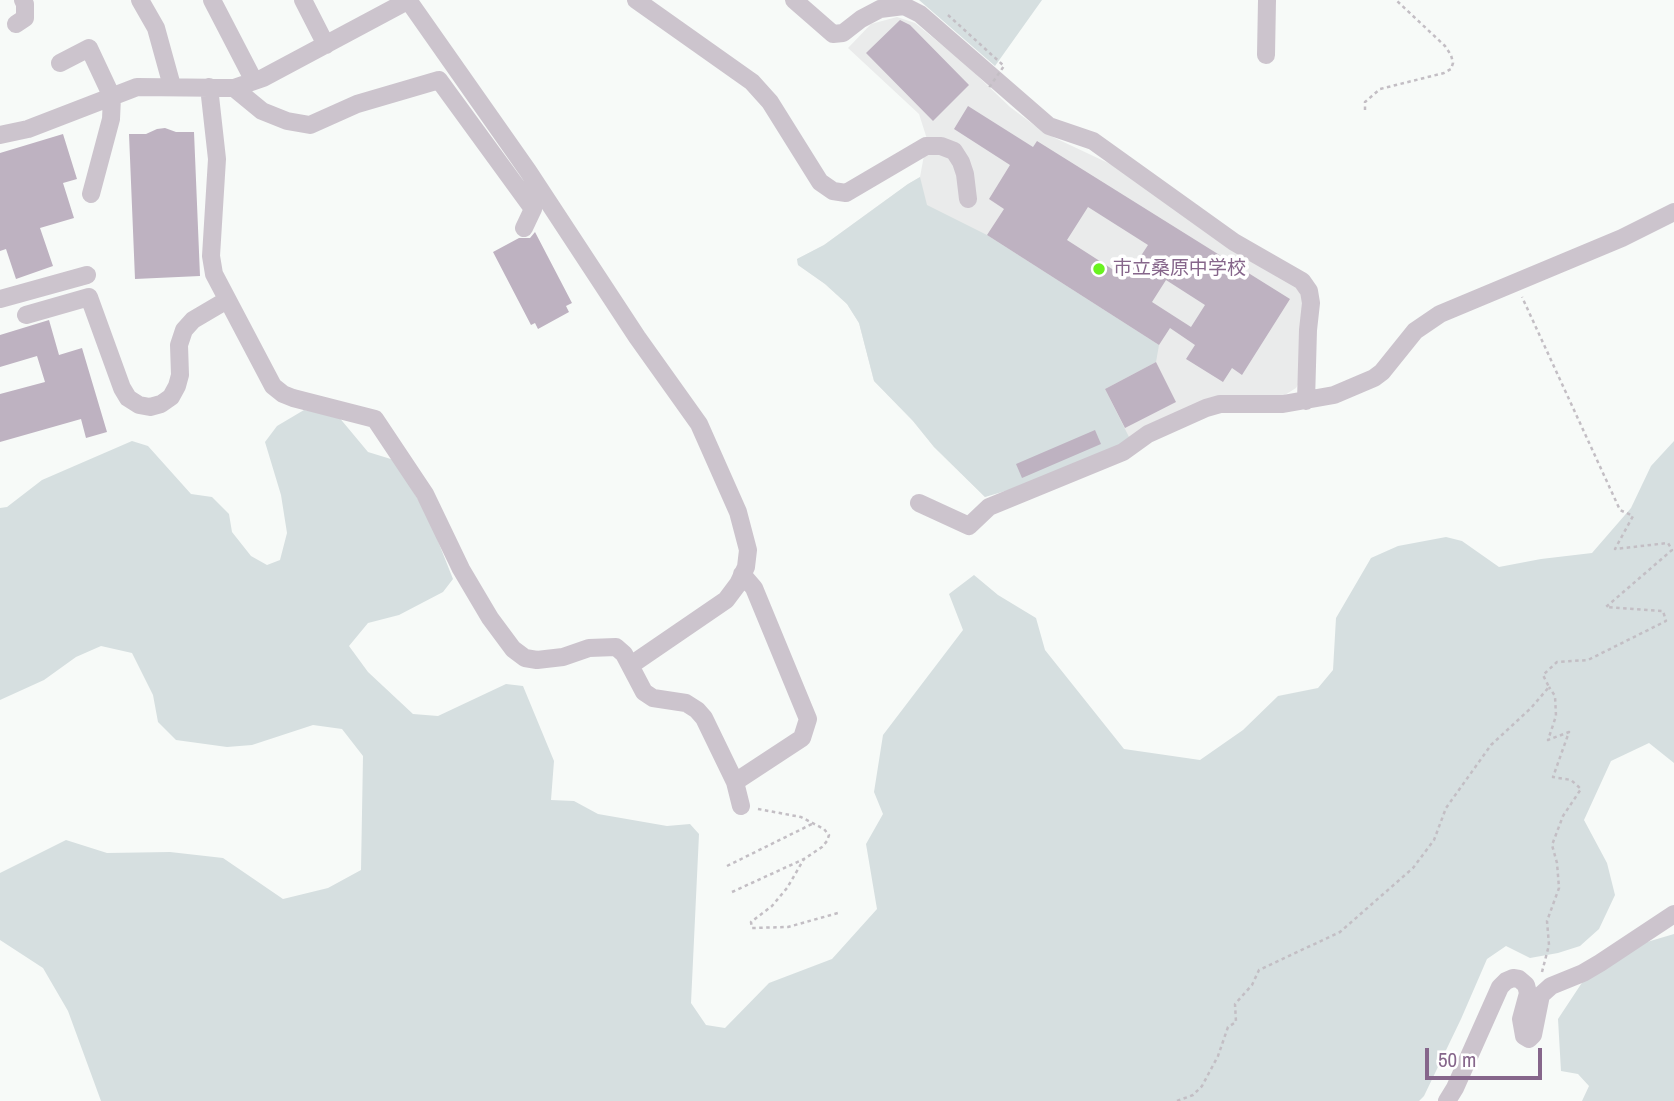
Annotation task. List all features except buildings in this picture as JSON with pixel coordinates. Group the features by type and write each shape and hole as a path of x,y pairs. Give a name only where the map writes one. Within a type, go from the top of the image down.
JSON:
{"street":[{"path":"16,24 25,18 23,0"},
{"path":"140,0 156,28 173,86"},
{"path":"212,0 254,81"},
{"path":"303,0 326,44"},
{"path":"0,135 28,129 137,87 234,88 254,81 409,0 699,424 738,512 748,550 742,574 726,600 631,665"},
{"path":"636,0 752,82 770,102 820,182 832,191 846,193 926,146 941,146 954,151 961,162 968,199"},
{"path":"794,0 833,34 843,33 880,9 904,6 920,14 1049,126 1094,141 1234,242 1302,281 1309,291 1311,303 1306,401"},
{"path":"1266,55 1268,0"},
{"path":"60,62 89,48 112,97 111,118 91,194"},
{"path":"234,88 262,111 287,121 310,125 357,104 439,80 533,209 524,228"},
{"path":"209,88 217,159 211,256 215,274 227,300 273,386 283,394 375,419 425,494 461,569 490,618 513,649 525,659 537,660 563,657 605,646 616,647 631,665 644,692 653,698 686,704 704,718 735,782 741,806"},
{"path":"919,503 969,526 989,507 1123,452 1148,434 1206,408 1220,404 1283,404 1334,395 1374,378 1391,363 1415,331 1428,322 1471,300 1622,238 1674,212"},
{"path":"0,299 88,275"},
{"path":"26,315 89,297 122,388 128,398 139,405 150,407 171,397 177,386 180,376 179,345 184,330 192,320 227,300"},
{"path":"735,782 802,738 808,719 754,588 742,574"},
{"path":"1447,1101 1500,987 1513,978 1526,985 1528,993 1521,1019 1524,1036 1529,1039 1533,1035 1541,995 1551,986 1583,973 1674,914"}],"path":[{"path":"1365,110 1365,102 1380,89 1444,73 1451,69 1453,63 1445,46 1396,0"},
{"path":"948,15 1004,66 988,89"},
{"path":"1515,282 1620,510 1633,516 1615,550 1668,543 1672,550 1606,607 1663,611 1666,621 1588,660 1557,662 1543,675 1555,696 1556,716 1548,740 1569,732 1553,777 1571,780 1581,789 1563,816 1552,845 1559,888 1547,921 1549,945 1538,989 1528,993"},
{"path":"1177,1101 1193,1095 1202,1086 1218,1056 1228,1027 1236,1022 1235,1004 1252,985 1259,970 1340,932 1413,869 1434,840 1446,808 1490,745 1531,708 1549,687"},
{"path":"732,892 804,859 827,841 829,835 824,829 801,817 741,806"},
{"path":"727,866 814,823"},
{"path":"804,859 788,888 772,906 751,922 751,926 788,927 838,913"}],"shaded area":[{"path":"919,0 1042,0 995,66"},
{"path":"897,17 915,23 1034,125 1055,138 1121,169 1298,287 1304,303 1300,381 1296,388 1280,398 1238,400 985,497 934,447 874,381 859,323 847,304 798,265 797,259 824,245 920,177 927,139 919,114 848,48 871,24"},
{"path":"920,177 927,205 987,235 1159,345 1156,362 1105,389 1130,439 1116,448 1019,487 985,497 934,447 874,381 859,323 847,304 798,265 797,259 824,245"},
{"path":"304,410 338,416 368,452 394,460 428,516 453,579 443,592 399,615 368,623 349,646 368,672 413,714 438,716 506,684 523,686 554,761 551,800 574,801 598,814 667,826 690,824 699,834 691,1003 706,1025 725,1028 769,983 832,959 877,909 866,844 883,814 874,792 883,735 963,630 949,594 974,575 998,595 1036,618 1045,650 1124,749 1200,760 1243,730 1278,696 1318,688 1333,670 1336,618 1371,558 1398,546 1446,537 1462,541 1499,567 1592,553 1631,508 1651,466 1674,441 1674,763 1649,743 1611,761 1584,820 1607,863 1615,895 1599,929 1580,946 1558,953 1530,958 1506,946 1487,959 1461,1019 1424,1096 1419,1101 101,1101 68,1011 43,968 0,940 0,873 66,840 107,853 170,852 223,858 283,899 328,888 361,870 363,756 342,729 313,725 252,745 227,747 176,740 158,722 153,695 132,653 101,646 76,657 44,680 0,700 0,508 7,507 42,480 132,441 148,446 191,494 212,497 229,514 232,532 251,556 267,565 280,560 287,533 281,495 265,442 277,426"},
{"path":"1674,934 1674,1101 1582,1101 1589,1086 1578,1074 1561,1071 1558,1019 1589,972 1630,947"}],"place":[{"name":"市立桑原中学校","path":"1099,269"}]}
